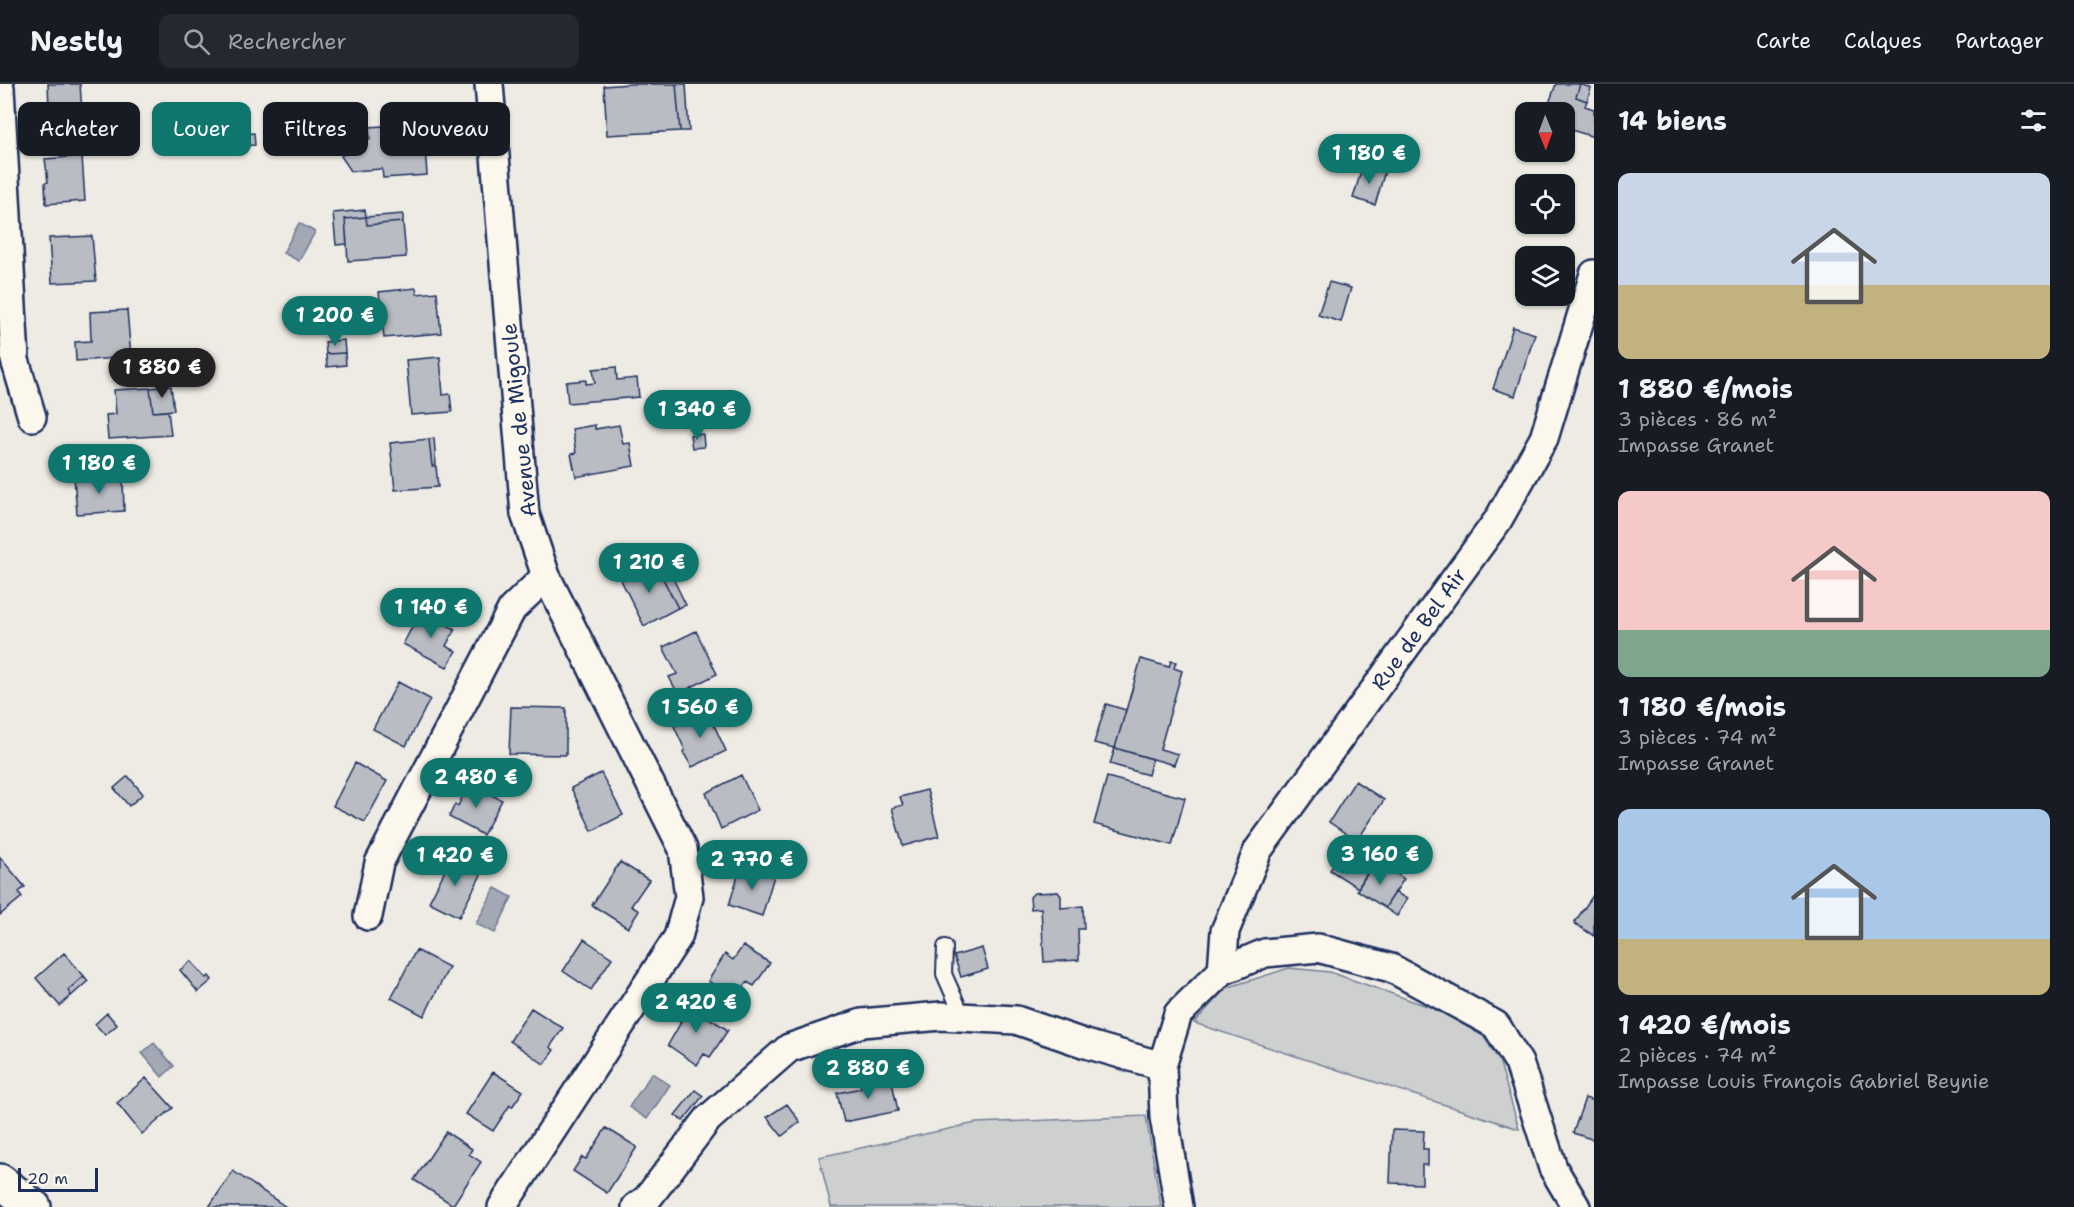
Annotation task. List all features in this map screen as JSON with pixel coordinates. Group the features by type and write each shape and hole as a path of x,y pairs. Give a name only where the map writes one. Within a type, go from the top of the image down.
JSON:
{"street":[{"name":"Avenue de Migoule","path":"489,84 525,514 546,576 683,849 689,897 678,937 502,1207"},
{"path":"0,88 15,360 32,417"},
{"name":"Rue de Bel Air","path":"1222,971 1225,931 1258,850 1498,520 1544,438 1594,274"},
{"path":"368,916 379,862 512,609 546,576"},
{"path":"1179,1207 1164,1117 1162,1066 1178,1014 1222,971 1264,953 1318,948 1390,968 1496,1025 1519,1063 1553,1168 1576,1207"},
{"path":"636,1207 647,1199 708,1119 789,1048 862,1023 941,1016 1016,1020 1086,1044 1162,1066"},
{"path":"0,1181 34,1207"}],"lane":[{"path":"945,947 944,974 963,1017"}],"shaded area":[{"path":"299,223 315,232 299,261 283,253"},
{"path":"495,888 512,897 495,933 476,924"},
{"path":"1289,968 1330,972 1441,1011 1483,1036 1499,1060 1519,1129 1194,1023 1226,988"},
{"path":"154,1043 174,1066 162,1077 142,1053"},
{"path":"652,1073 670,1085 647,1119 629,1107"},
{"path":"1146,1116 1161,1207 831,1207 819,1157 976,1123"}],"building":[{"path":"48,84 80,84 81,102 49,102"},
{"path":"676,84 680,131 607,135 604,86"},
{"path":"676,84 686,84 689,131 680,131"},
{"path":"1556,84 1580,84 1576,97 1587,101 1585,106 1594,109 1594,137 1575,131 1575,102 1550,102"},
{"path":"1580,84 1591,88 1587,101 1576,97"},
{"path":"380,126 380,156 426,156 427,175 383,178 382,169 351,171 341,156 368,156 369,127"},
{"path":"251,133 254,133 255,145 251,145"},
{"path":"82,156 85,201 46,204 45,183 48,182 45,159"},
{"path":"1363,165 1385,171 1375,205 1353,198"},
{"path":"365,210 366,217 345,219 347,244 336,245 333,213"},
{"path":"403,214 403,222 367,225 366,217"},
{"path":"366,217 367,225 403,222 406,257 348,261 345,219"},
{"path":"92,236 96,281 52,283 49,238"},
{"path":"1329,282 1351,288 1341,322 1318,315"},
{"path":"416,288 417,294 437,292 441,333 384,338 379,292"},
{"path":"127,310 131,357 76,361 75,342 91,341 90,312"},
{"path":"1513,327 1535,334 1515,396 1493,389"},
{"path":"344,340 345,353 326,354 325,342"},
{"path":"345,353 346,365 327,367 326,354"},
{"path":"440,357 443,395 450,394 452,412 411,415 406,360"},
{"path":"616,367 617,380 637,378 639,397 568,403 566,382 586,380 586,384 595,383 593,369"},
{"path":"171,386 174,410 153,412 150,388"},
{"path":"150,388 153,412 168,411 171,435 108,439 106,415 116,414 114,390"},
{"path":"595,425 595,429 619,425 623,444 630,443 634,466 576,477 571,454 576,453 572,429"},
{"path":"703,434 704,447 692,448 690,435"},
{"path":"434,438 436,466 432,466 429,439"},
{"path":"429,439 432,466 436,466 438,487 395,490 390,443"},
{"path":"122,474 123,479 100,480 100,475"},
{"path":"100,475 100,480 123,479 124,511 77,514 74,477"},
{"path":"663,558 686,605 678,608 655,563"},
{"path":"655,563 678,608 644,626 621,580"},
{"path":"421,611 455,629 446,646 456,651 447,667 403,644"},
{"path":"696,631 717,674 678,694 669,677 677,674 663,647"},
{"path":"1141,659 1169,667 1171,661 1176,662 1174,668 1182,671 1160,749 1178,754 1174,765 1115,748"},
{"path":"398,682 430,699 406,746 373,729"},
{"path":"1106,704 1126,710 1115,748 1094,743"},
{"path":"511,707 566,708 566,755 509,754"},
{"path":"707,710 726,751 692,767 683,752 685,750 674,726"},
{"path":"1115,748 1152,759 1148,775 1110,764"},
{"path":"355,763 387,781 365,822 333,806"},
{"path":"601,773 623,815 592,831 571,788"},
{"path":"741,775 758,810 721,829 706,793"},
{"path":"128,776 143,794 129,806 114,788"},
{"path":"1107,777 1185,798 1172,845 1094,824"},
{"path":"1355,781 1384,800 1357,841 1329,822"},
{"path":"469,784 502,800 483,835 449,817 455,804 458,806"},
{"path":"927,790 939,836 903,846 892,808 903,805 900,797"},
{"path":"1352,838 1379,855 1372,865 1345,847"},
{"path":"1345,847 1372,865 1358,888 1330,870"},
{"path":"0,857 25,887 19,892 22,897 0,915"},
{"path":"452,857 482,873 459,917 429,902"},
{"path":"620,862 649,880 631,906 639,911 628,928 592,905"},
{"path":"741,866 774,876 762,916 729,905"},
{"path":"1372,866 1385,874 1388,868 1404,879 1385,908 1357,890"},
{"path":"1058,892 1061,896 1061,908 1083,906 1084,929 1078,929 1079,960 1044,962 1041,908 1031,909 1030,897 1034,893"},
{"path":"1395,892 1407,899 1397,916 1385,908"},
{"path":"1594,894 1594,936 1574,923"},
{"path":"584,939 612,958 591,990 563,971"},
{"path":"743,946 770,963 754,986 747,982 736,999 708,981 725,954 733,960"},
{"path":"982,948 988,969 961,977 954,956"},
{"path":"416,950 449,967 424,1016 391,998"},
{"path":"64,953 84,976 68,990 71,996 60,1006 36,978"},
{"path":"191,961 206,978 209,976 212,980 198,992 180,970"},
{"path":"84,976 88,981 71,996 68,990"},
{"path":"684,1002 728,1030 710,1057 704,1054 697,1065 668,1045 681,1022 673,1017"},
{"path":"531,1008 563,1028 550,1047 554,1050 544,1064 510,1041"},
{"path":"107,1013 117,1025 105,1035 95,1024"},
{"path":"493,1072 523,1091 512,1107 510,1105 493,1131 466,1114"},
{"path":"891,1077 898,1111 844,1122 837,1093 861,1088 860,1084"},
{"path":"146,1078 173,1108 142,1134 117,1103"},
{"path":"695,1090 703,1096 683,1121 675,1115"},
{"path":"1585,1098 1594,1101 1594,1140 1573,1133"},
{"path":"787,1104 800,1122 782,1136 767,1117"},
{"path":"606,1128 637,1147 607,1193 573,1171 582,1157 586,1159"},
{"path":"1392,1130 1424,1131 1423,1149 1428,1149 1428,1165 1422,1165 1422,1184 1390,1183"},
{"path":"446,1132 472,1149 469,1154 481,1162 453,1205 414,1180"},
{"path":"233,1171 286,1207 209,1207"}]}
